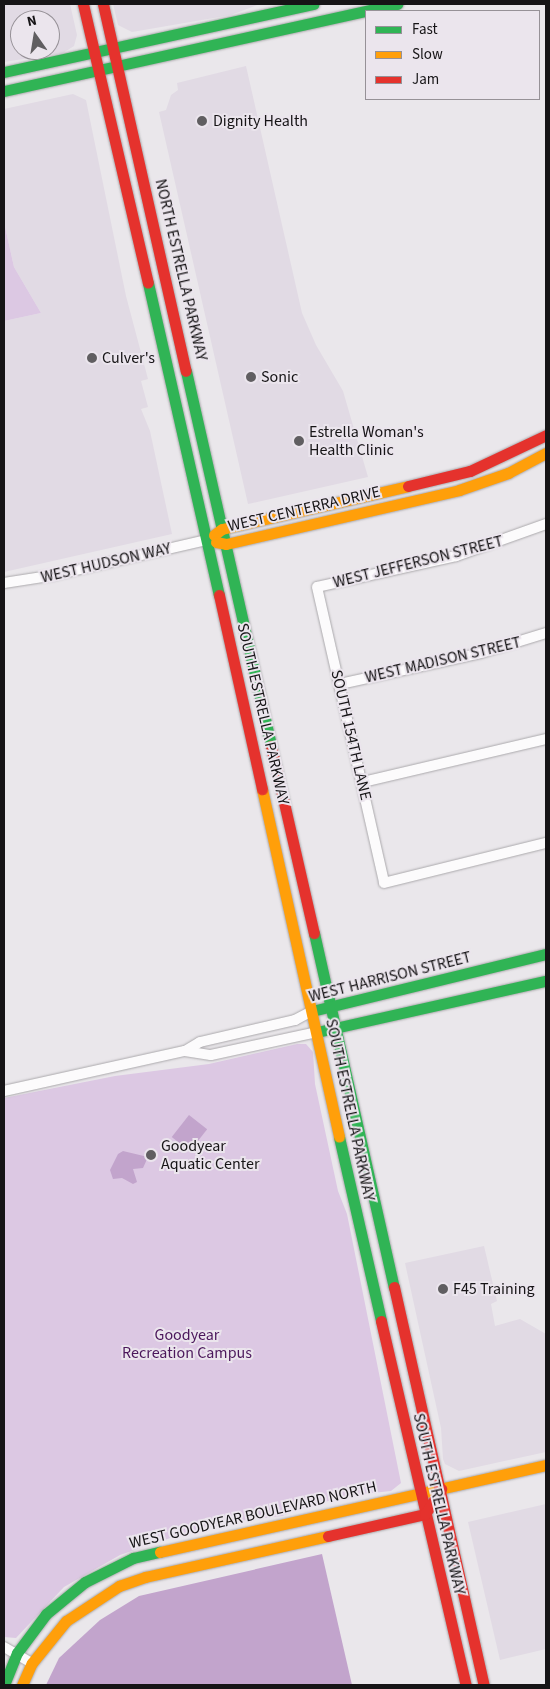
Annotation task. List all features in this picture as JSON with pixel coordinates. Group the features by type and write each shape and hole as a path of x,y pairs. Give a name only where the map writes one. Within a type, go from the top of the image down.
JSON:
{"main road":[{"path":"83,4 207,540"},
{"name":"NORTH ESTRELLA PARKWAY","path":"103,4 226,544"},
{"path":"4,72 314,4"},
{"path":"333,4 336,17"},
{"path":"369,10 397,4"},
{"path":"4,91 365,11"},
{"path":"151,298 169,294"},
{"name":"WEST CENTERRA DRIVE","path":"207,540 222,529 408,488 485,465 546,435"},
{"name":"WEST CENTERRA DRIVE","path":"207,540 226,544 444,494 490,480 546,453"},
{"path":"485,465 490,480"},
{"name":"SOUTH ESTRELLA PARKWAY","path":"207,540 317,1032 355,1212 424,1514 466,1685"},
{"name":"SOUTH ESTRELLA PARKWAY","path":"226,544 337,1028 484,1685"},
{"name":"WEST HARRISON STREET","path":"312,1011 331,1005 463,976 546,954"},
{"path":"463,976 469,999"},
{"name":"WEST HARRISON STREET","path":"317,1032 546,981"},
{"path":"355,1212 367,1224 373,1252 390,1264"},
{"name":"WEST GOODYEAR BOULEVARD NORTH","path":"4,1685 16,1653 46,1614 70,1592 118,1564 165,1550 546,1465"},
{"path":"22,1685 32,1663 66,1621 105,1593 145,1577 424,1514 441,1489"},
{"path":"165,1550 170,1558 191,1567"},
{"path":"442,1588 452,1600 464,1639 475,1647 472,1685"}],"street":[{"name":"WEST JEFFERSON STREET","path":"317,587 456,556 546,524"},
{"name":"WEST HUDSON WAY","path":"4,583 56,575 207,540"},
{"name":"SOUTH 154TH LANE","path":"317,587 363,782 384,883 546,843"},
{"name":"WEST MADISON STREET","path":"340,684 481,653 546,633"},
{"path":"363,782 546,739"},
{"name":"WEST HARRISON STREET","path":"4,1091 185,1051 200,1042 295,1020 312,1011"},
{"name":"WEST HARRISON STREET","path":"185,1051 211,1055 317,1032"},
{"path":"4,1647 32,1663"}],"shaded area":[{"path":"4,4 70,4 77,35 74,46 60,53 60,10 10,10 10,60 17,60 4,62"},
{"path":"113,4 260,4 231,15 132,32 118,25"},
{"path":"246,66 302,313 316,345 343,391 368,477 248,504 159,112 166,110 171,95 178,90 177,83"},
{"path":"73,94 86,100 126,296 148,379 141,381 148,407 141,409 150,431 172,534 4,572 4,321 41,313 14,267 4,222 4,109"},
{"path":"189,1115 207,1129 190,1151 172,1137"},
{"path":"123,1151 148,1157 143,1168 133,1169 137,1182 133,1184 122,1178 113,1179 110,1170 118,1154"},
{"path":"484,1246 497,1301 491,1304 495,1326 520,1319 546,1334 546,1452 459,1471 445,1464 443,1459 441,1428 405,1263"},
{"path":"546,1504 546,1649 500,1660 468,1522"},
{"path":"322,1554 352,1685 46,1685 59,1658 100,1620 139,1596"}],"green space":[{"path":"4,222 14,267 41,313 4,321"},
{"name":"Goodyear Recreation Campus","path":"297,1044 306,1044 313,1052 315,1084 338,1191 347,1214 401,1483 391,1491 353,1495 308,1506 282,1516 239,1521 179,1535 120,1555 64,1587 16,1638 4,1637 4,1098 115,1076 209,1064"}],"traffic: fast":[{"path":"4,72 314,4"},
{"path":"370,10 397,4"},
{"path":"4,91 365,11"},
{"path":"148,283 219,595"},
{"path":"186,371 271,746"},
{"path":"314,933 394,1287"},
{"path":"312,1011 546,954"},
{"path":"317,1032 546,981"},
{"path":"339,1137 381,1321"},
{"path":"4,1685 17,1653 46,1614 85,1582 133,1558 160,1552"}],"traffic: slow":[{"path":"216,542 226,544 459,490 508,473 546,453"},
{"path":"214,535 222,529 408,486"},
{"path":"262,789 339,1137"},
{"path":"160,1552 546,1465"},
{"path":"22,1685 32,1663 66,1621 119,1586 145,1577 328,1536"}],"traffic: jam":[{"path":"83,4 148,283"},
{"path":"103,4 186,371"},
{"path":"408,486 470,471 546,435"},
{"path":"219,595 262,789"},
{"path":"271,746 314,933"},
{"path":"394,1287 484,1685"},
{"path":"381,1321 466,1685"},
{"path":"328,1536 425,1514 441,1489"}],"place":[{"name":"Dignity Health","path":"202,121"},
{"name":"Culver's","path":"92,358"},
{"name":"Sonic","path":"251,377"},
{"name":"Estrella Woman's Health Clinic","path":"299,441"},
{"name":"Goodyear Aquatic Center","path":"151,1155"},
{"name":"F45 Training","path":"443,1289"}]}
